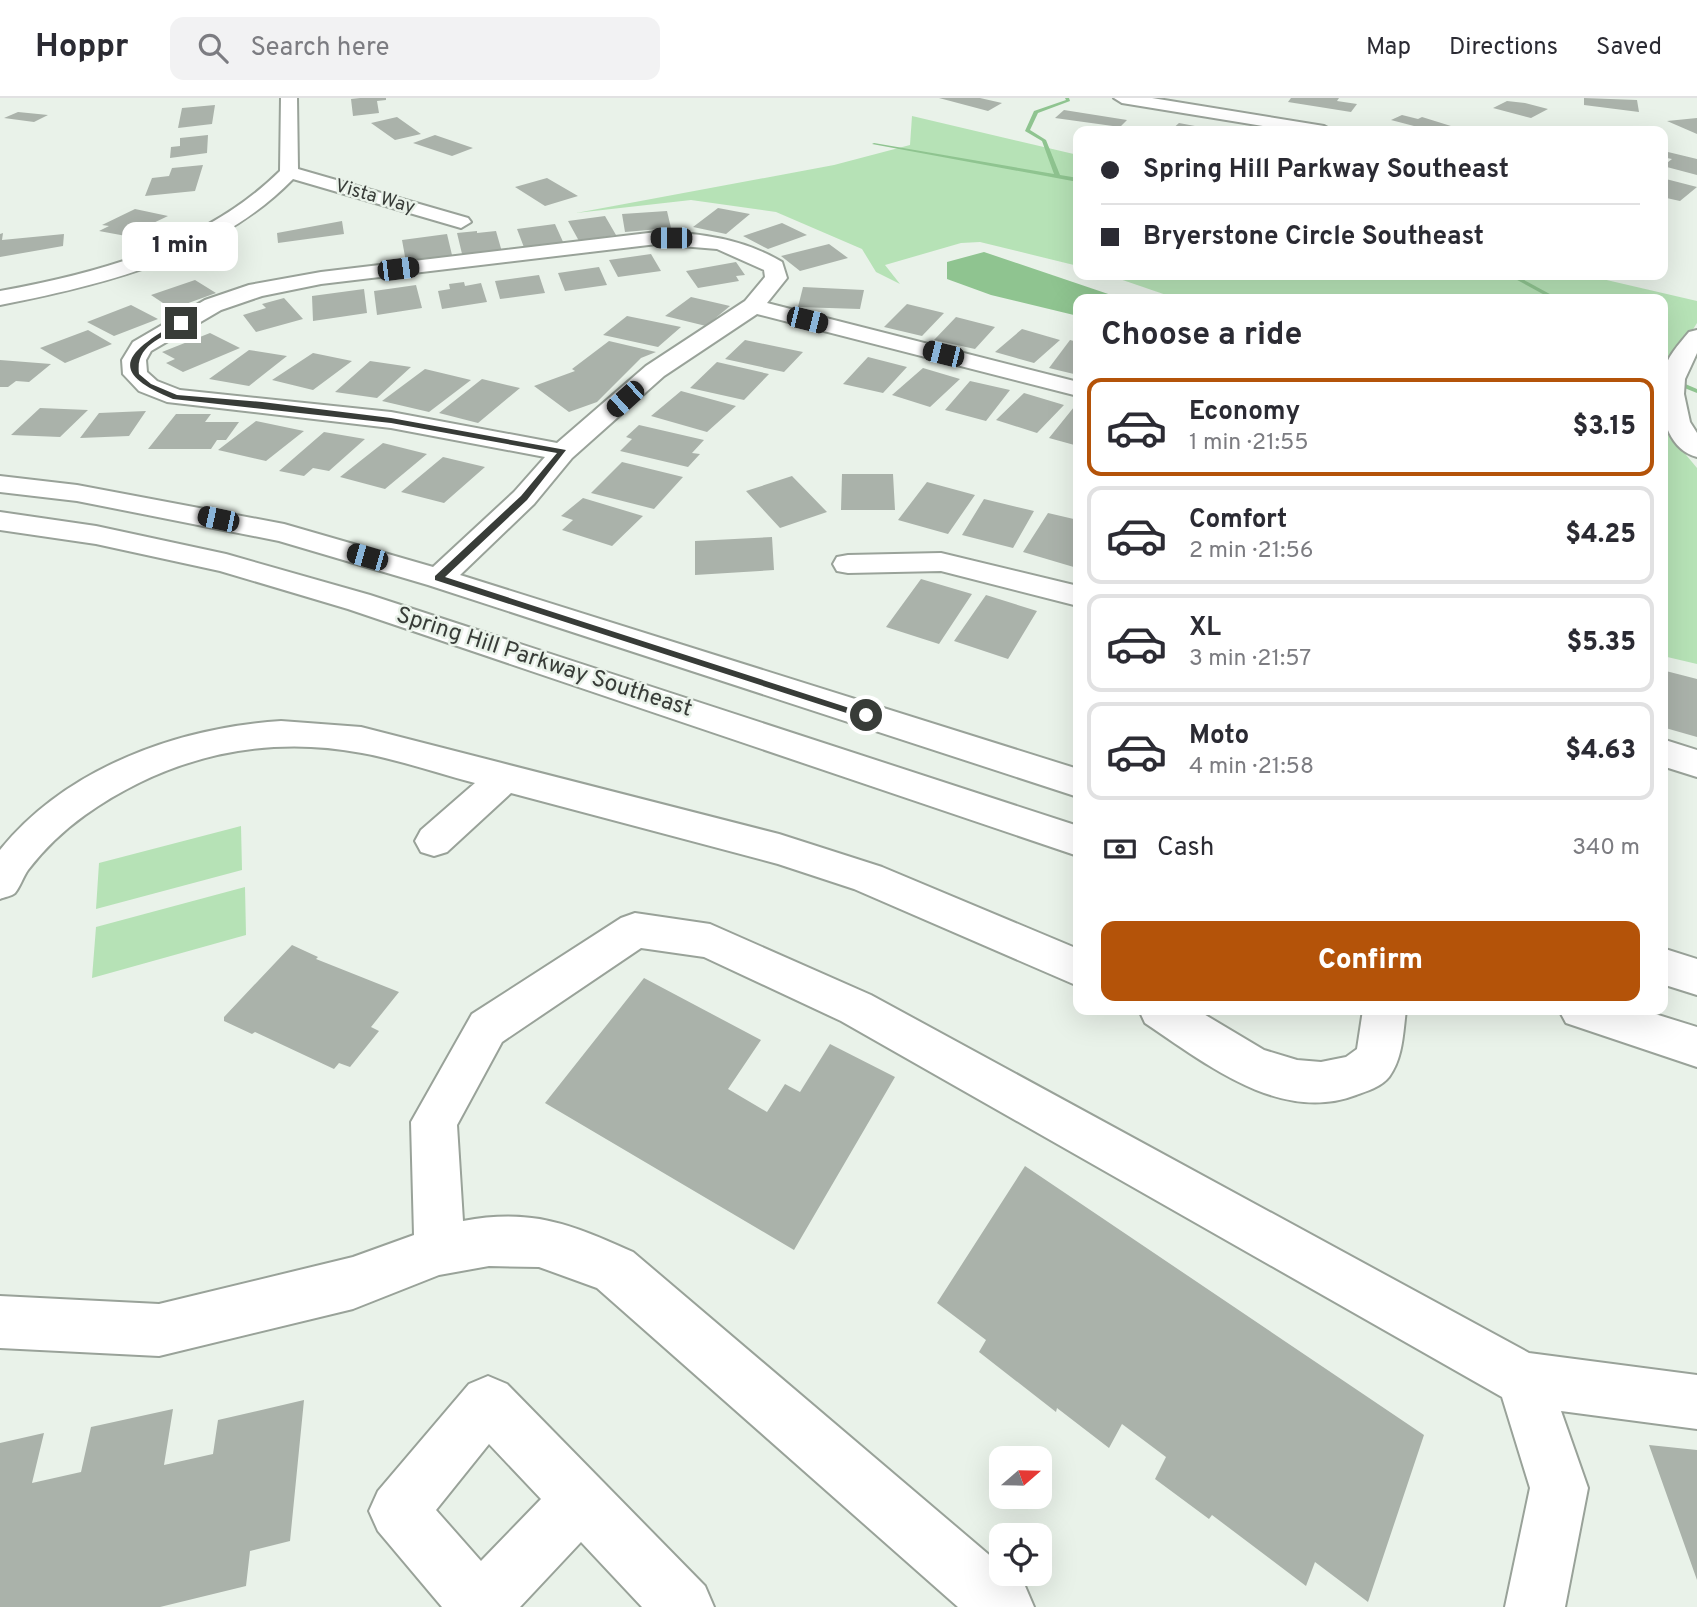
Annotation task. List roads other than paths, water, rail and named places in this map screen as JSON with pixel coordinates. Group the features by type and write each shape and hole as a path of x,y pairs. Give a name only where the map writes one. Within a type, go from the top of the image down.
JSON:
{"street":[{"path":"0,298 101,275 172,249 229,220 280,183 289,172 289,98"},
{"path":"1122,98 1156,100 1297,126"},
{"name":"Vista Way","path":"289,172 461,222"},
{"path":"439,578 524,498 563,452 655,371 753,306 776,278 774,267 757,255 708,241 631,240 321,278 257,290 214,305 141,347 134,360 135,374 148,386 176,397 262,404 391,420 563,452"},
{"path":"753,306 1073,387"},
{"path":"1697,337 1688,347 1674,381 1670,406 1679,430 1697,449"},
{"name":"Spring Hill Parkway Southeast","path":"0,484 77,494 284,533 439,578 1073,781"},
{"name":"Spring Hill Parkway Southeast","path":"0,521 96,535 226,563 346,598 1073,839"},
{"path":"848,564 941,562 1073,595"},
{"path":"0,883 24,846 60,814 105,782 152,760 196,747 241,738 314,734 343,760 416,777 452,766 779,849 868,878 1073,966"},
{"path":"1668,754 1697,765"},
{"path":"433,841 503,779"},
{"path":"439,1250 434,1122 487,1028 635,930 709,941 856,1008 1523,1379 1697,1402"},
{"path":"1668,968 1697,977"},
{"path":"1168,1015 1255,1068 1311,1082 1337,1081 1364,1072 1376,1058 1383,1015"},
{"path":"1597,1015 1697,1047"},
{"path":"0,1322 159,1330 353,1283 439,1250 489,1241 539,1242 578,1253 615,1270 1004,1607"},
{"path":"1523,1379 1559,1488 1535,1607"},
{"path":"582,1500 684,1607"}],"waterway":[{"path":"1058,176 1044,140 1027,131 1036,112 1068,101 1067,98"},
{"path":"874,144 1058,176"},
{"path":"1058,176 1073,179"},
{"path":"1520,280 1547,294"},
{"path":"1668,379 1697,391"}]}
